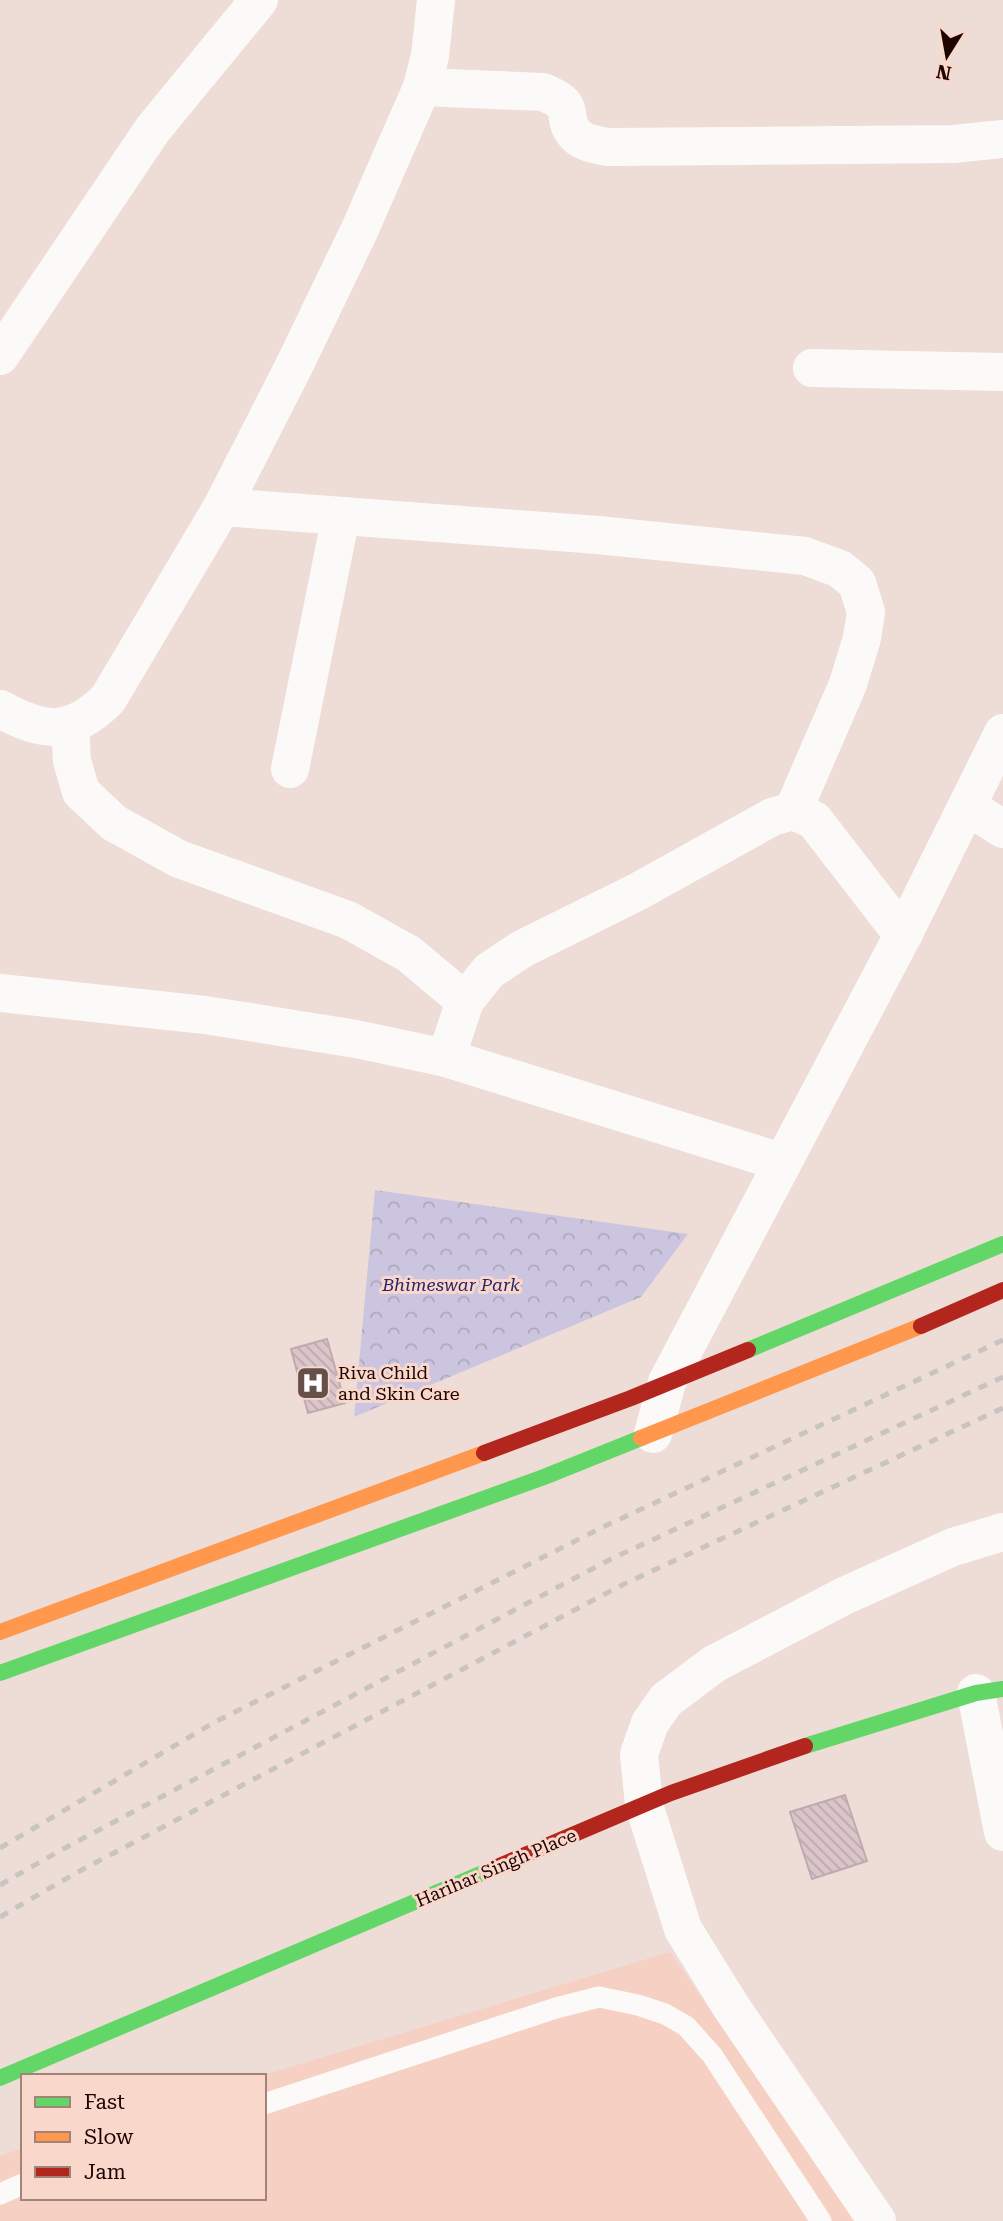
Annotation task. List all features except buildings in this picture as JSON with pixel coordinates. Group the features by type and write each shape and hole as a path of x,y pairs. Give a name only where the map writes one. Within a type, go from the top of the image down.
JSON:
{"street":[{"path":"0,356 153,129 259,0"},
{"path":"0,709 23,721 45,726 70,726 92,715 108,699 222,507 295,366 360,229 422,87 430,56 436,0"},
{"path":"422,87 543,92 559,98 567,108 571,127 577,136 608,147 953,144 1003,139"},
{"path":"812,368 1003,372"},
{"path":"222,507 598,535 805,556 840,569 857,583 866,612 863,638 848,684 793,811"},
{"path":"290,769 341,516"},
{"path":"70,726 72,761 81,792 114,823 179,859 348,920 409,954 465,1001"},
{"path":"653,1434 667,1382 903,935 1003,733"},
{"path":"967,806 1003,829"},
{"path":"446,1058 465,1001 489,971 522,949 637,892 772,817 793,811 814,820 903,935"},
{"path":"0,993 205,1015 356,1039 446,1058 781,1163"},
{"path":"0,1632 667,1382 1003,1244"},
{"path":"0,1673 544,1477 881,1343 1003,1290"},
{"path":"877,2221 683,1930 644,1805 639,1754 650,1723 666,1700 714,1664 844,1596 953,1547 1003,1532"},
{"path":"990,1691 1003,1832"},
{"name":"Harihar Singh Place","path":"0,2078 671,1793 840,1734 990,1691"}],"lane":[{"path":"266,2103 556,2008 599,1997 638,2005 665,2014 686,2026 712,2055 821,2221"},
{"path":"0,2193 21,2185"}],"shaded area":[{"path":"670,1952 855,2221 0,2221 0,2156 21,2149 21,2200 266,2200 266,2074"}],"green space":[{"name":"Bhimeswar Park","path":"375,1190 688,1234 641,1297 354,1417"}],"railway":[{"path":"0,1848 215,1722 603,1527 1003,1340"},
{"path":"0,1885 61,1850 609,1560 1003,1377"},
{"path":"0,1917 74,1874 622,1585 1003,1408"}],"traffic: fast":[{"path":"748,1350 1003,1244"},
{"path":"0,1673 544,1477 641,1438"},
{"path":"805,1746 976,1693 1003,1689"},
{"path":"0,2078 492,1869"}],"traffic: slow":[{"path":"641,1438 921,1326"},
{"path":"0,1632 484,1453"}],"traffic: jam":[{"path":"921,1326 1003,1290"},
{"path":"484,1453 631,1398 748,1350"},
{"path":"492,1869 671,1793 805,1746"}],"place":[{"name":"Riva Child and Skin Care","path":"313,1383"}]}
